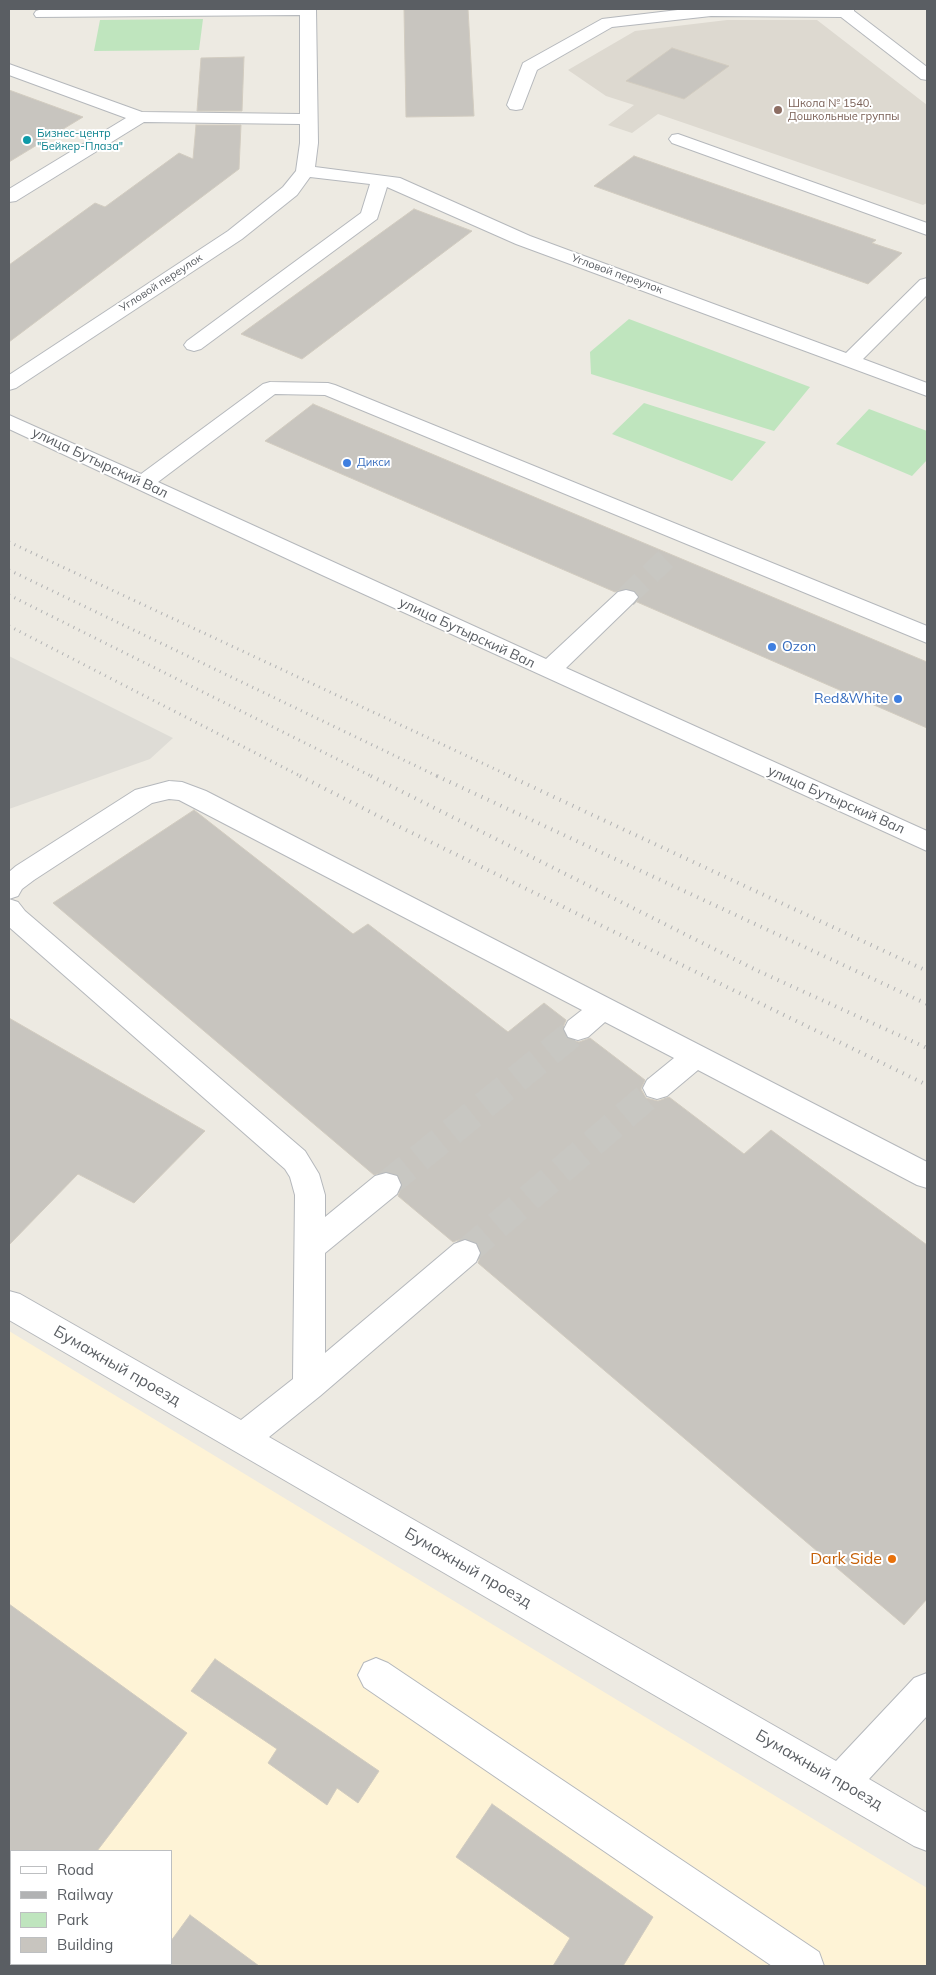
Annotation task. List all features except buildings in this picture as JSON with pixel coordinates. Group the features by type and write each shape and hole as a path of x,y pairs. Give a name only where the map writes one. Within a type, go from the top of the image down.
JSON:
{"street":[{"path":"42,14 308,9"},
{"name":"Угловой переулок","path":"9,384 235,235 290,191 305,171 309,143 308,9"},
{"path":"516,105 529,68 608,22 711,11 846,11 927,75"},
{"path":"9,69 140,117 308,119"},
{"path":"9,197 140,117"},
{"path":"678,139 927,229"},
{"name":"Угловой переулок","path":"305,171 394,182 523,240 927,390"},
{"path":"194,345 370,216 380,180"},
{"path":"850,361 927,284"},
{"path":"143,483 270,388 328,389 927,635"},
{"name":"улица Бутырский Вал","path":"9,421 927,842"},
{"path":"671,554 688,537"},
{"path":"550,670 626,597"},
{"path":"9,889 12,883 25,873 144,796 170,790 182,791 215,806 927,1176"},
{"path":"9,909 16,918 295,1160 304,1174 310,1195 309,1386"},
{"path":"578,1029 603,1008"},
{"path":"657,1088 696,1056"},
{"path":"310,1247 386,1185"},
{"path":"243,1438 309,1386 465,1253"},
{"name":"Бумажный проезд","path":"9,1304 927,1833"},
{"path":"376,1676 805,1966"},
{"path":"841,1782 927,1690"}],"shaded area":[{"name":"Школа № 1540. Дошкольные группы","path":"727,20 817,20 927,105 927,203 923,205 658,114 632,133 608,125 634,105 606,96 568,70 635,31"},
{"path":"9,656 173,738 150,759 9,809"},
{"path":"9,1331 927,1888 927,1966 9,1966"}],"green space":[{"path":"203,19 199,50 94,51 100,20"},
{"path":"629,319 810,387 774,431 591,374 590,352"},
{"path":"644,403 766,442 732,481 612,434"},
{"path":"869,409 927,431 927,460 912,476 836,444"}],"tunnel":[{"path":"626,597 671,554"},
{"path":"386,1185 578,1029"},
{"path":"465,1253 657,1088"}],"railway":[{"path":"9,542 512,777"},
{"path":"9,570 439,777"},
{"path":"9,595 371,776"},
{"path":"9,626 302,777"},
{"path":"300,776 400,827 927,1085"},
{"path":"371,776 756,970 927,1048"},
{"path":"437,776 927,1004"},
{"path":"509,776 927,971"}],"place":[{"name":"Школа № 1540. Дошкольные группы","path":"778,110"},
{"name":"Бизнес-центр \"Бейкер-Плаза\"","path":"27,140"},
{"name":"Дикси","path":"347,463"},
{"name":"Ozon","path":"772,647"},
{"name":"Red&White","path":"898,699"},
{"name":"Dark Side","path":"892,1559"}]}
